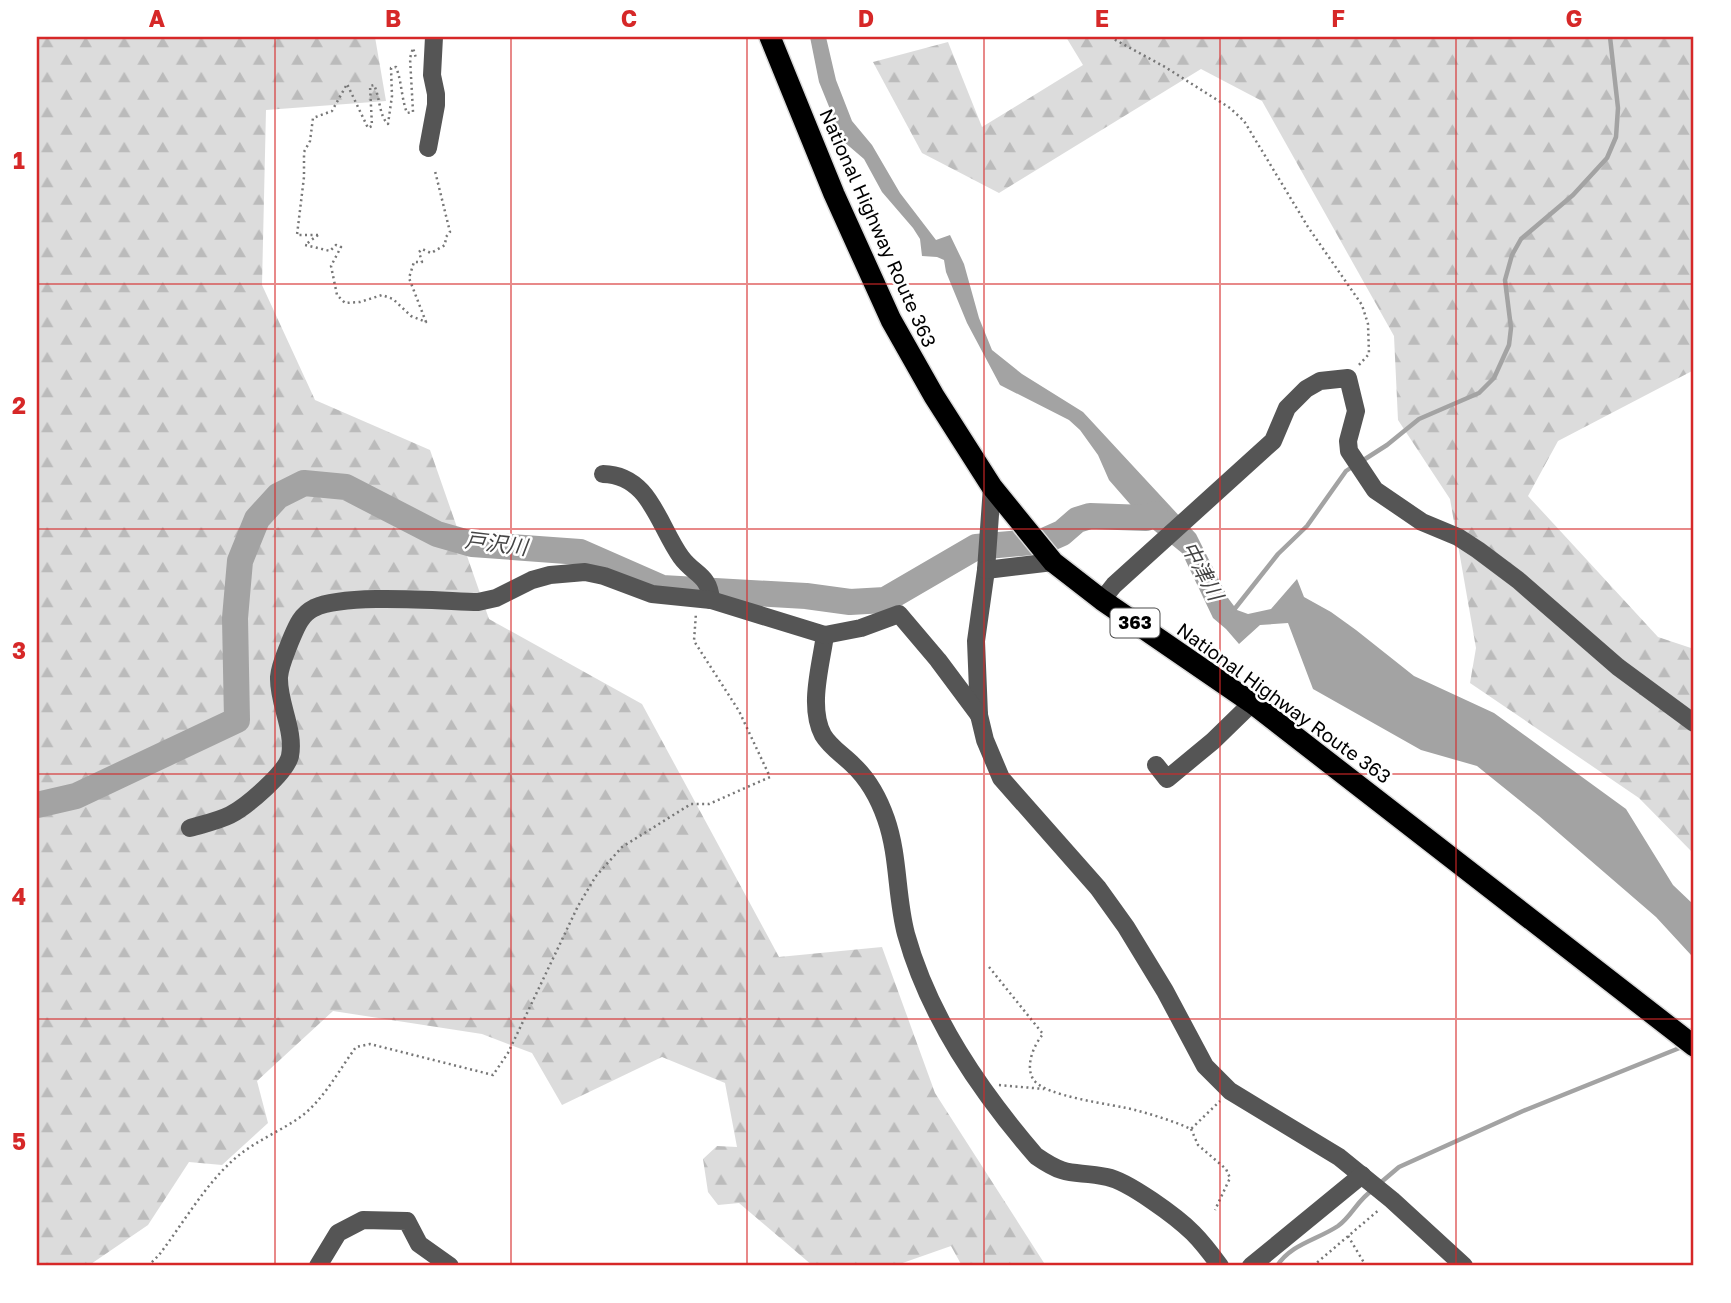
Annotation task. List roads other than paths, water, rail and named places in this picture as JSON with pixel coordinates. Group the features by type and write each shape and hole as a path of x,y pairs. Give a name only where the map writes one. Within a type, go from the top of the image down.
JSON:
{"highway":[{"name":"National Highway Route 363","path":"770,37 834,194 891,320 934,396 992,487 1053,562 1108,593 1694,1046"}],"street":[{"path":"428,148 436,105 432,75 434,37"},
{"path":"1108,593 1273,441 1287,408 1306,389 1320,380 1348,378 1356,411 1348,441 1349,451 1375,490 1422,522 1458,537 1478,550 1518,580 1618,667 1694,723"},
{"path":"603,474 618,474 629,480 647,497 680,556 710,586 711,600"},
{"path":"992,487 986,570 975,641 979,715 985,740 1001,778 1098,888 1126,927 1165,991 1205,1066 1230,1091 1339,1157 1392,1200 1464,1266"},
{"path":"986,570 1053,562"},
{"path":"190,828 227,817 239,810 282,771 289,759 291,746 279,677 297,625 305,614 315,608 344,600 478,602 503,596 532,580 567,572 585,572 604,576 652,594 711,600 825,635 861,628 900,614 979,715"},
{"path":"825,635 817,717 823,734 874,791 886,820 894,854 899,902 919,978 952,1040 984,1088 1037,1156 1053,1168 1071,1174 1109,1177 1130,1186 1192,1232 1220,1266"},
{"path":"1156,765 1167,779 1213,741 1252,703"},
{"path":"1251,1266 1362,1175"},
{"path":"318,1266 338,1233 363,1220 407,1221 419,1244 450,1266"}],"water":[{"name":"中津川","path":"810,37 826,37 836,80 852,121 872,145 900,193 936,240 950,235 964,264 979,318 992,350 1022,374 1083,412 1196,534 1228,598 1237,610 1248,614 1271,609 1297,579 1304,597 1331,612 1414,676 1494,713 1626,809 1673,885 1694,905 1694,963 1691,955 1656,917 1477,766 1421,750 1313,689 1288,623 1260,625 1239,644 1213,618 1182,553 1150,527 1109,480 1098,455 1080,430 1069,420 1000,385 967,323 946,272 944,260 922,256 920,239 913,228 882,192 864,159 843,141 819,82"}],"waterway":[{"path":"1362,461 1419,419 1479,393 1494,378 1509,345 1511,328 1505,280 1512,255 1521,239 1573,195 1607,158 1616,137 1618,108 1610,37"},
{"path":"1233,611 1278,554 1307,526 1346,471 1355,465"},
{"name":"戸沢川","path":"37,805 76,796 237,720 235,618 240,561 257,519 278,496 304,483 346,487 437,534 472,544 580,552 662,588 806,596 850,602 885,600 976,547 1044,541 1062,533 1077,520 1090,516 1146,518 1155,514"},
{"path":"1379,1184 1399,1167 1523,1111 1682,1047"},
{"path":"1277,1266 1289,1252 1338,1226 1373,1190"}]}
